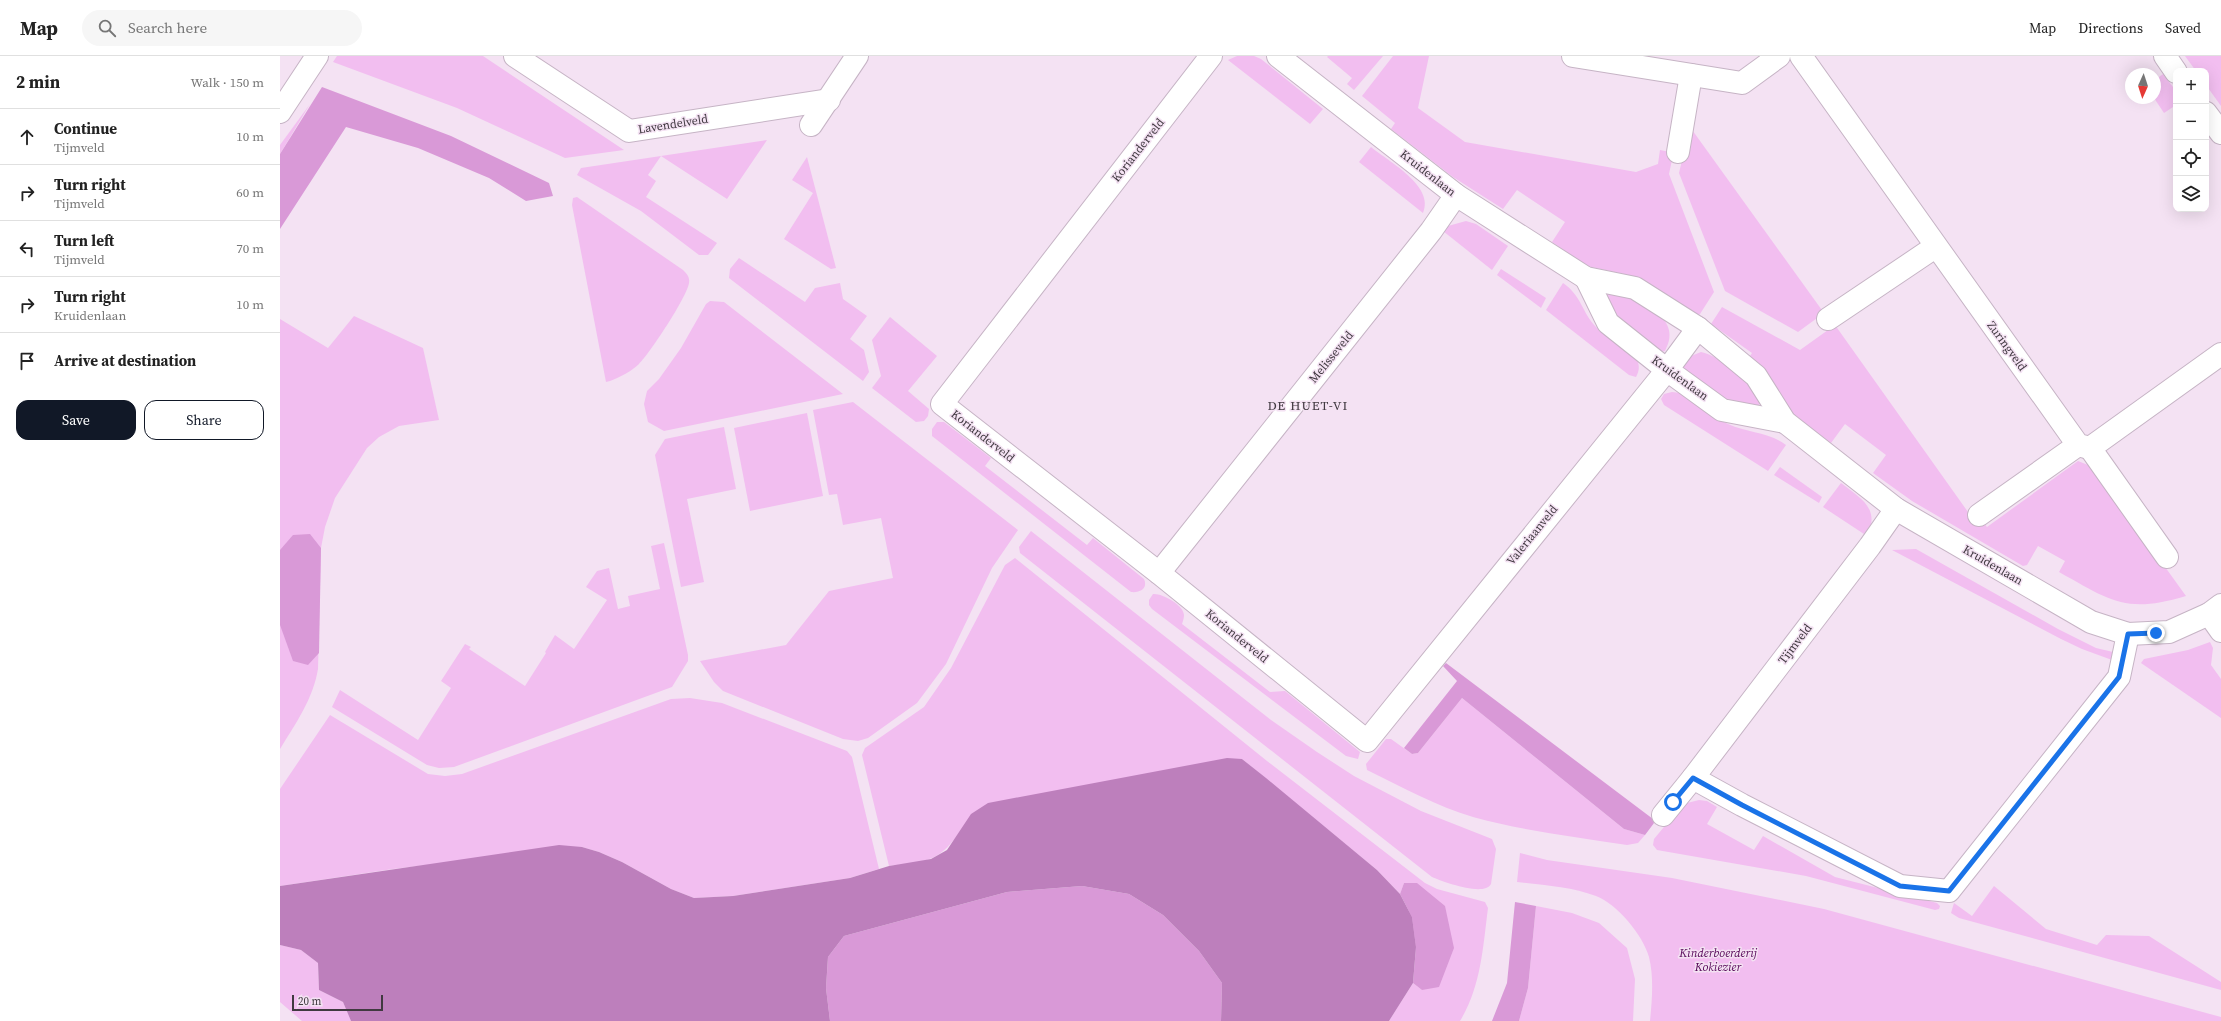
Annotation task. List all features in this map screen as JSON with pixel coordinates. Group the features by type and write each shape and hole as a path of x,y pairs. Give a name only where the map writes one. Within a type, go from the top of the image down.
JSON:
{"street":[{"path":"286,103 317,56"},
{"name":"Lavendelveld","path":"515,56 629,131 829,100"},
{"path":"811,125 857,56"},
{"name":"Korianderveld","path":"1211,56 942,404 1159,573 1367,741"},
{"name":"Kruidenlaan","path":"1278,56 1456,195 1586,278 1635,288 1698,328 1756,376 1785,422 1896,509 2091,622 2128,634 2169,632 2217,617"},
{"path":"1573,56 1742,83 1779,56"},
{"name":"Zuringveld","path":"1801,56 1935,247 2167,557"},
{"path":"2165,56 2173,68"},
{"path":"1678,152 1691,75"},
{"path":"2209,117 2221,133"},
{"name":"Melisseveld","path":"1159,573 1431,231 1456,195"},
{"path":"1828,319 1935,247"},
{"name":"Kruidenlaan","path":"1586,278 1608,324 1722,410 1785,422"},
{"name":"Valeriaanveld","path":"1367,741 1667,370 1698,328"},
{"path":"1980,515 2084,447 2221,354"},
{"name":"Tijmveld","path":"1663,815 1693,778 1870,546 1896,509"},
{"path":"1693,778 1742,805 1900,886 1949,891 2119,677 2128,634"}],"green space":[{"path":"337,56 483,56 624,150 565,158 457,108 333,62"},
{"path":"1237,56 1254,56 1261,59 1323,109 1310,124 1228,60"},
{"path":"1383,56 1354,90 1347,84 1352,78 1327,57"},
{"path":"1393,56 1429,56 1418,108 1465,142 1636,172 1658,164 1660,150 1670,152 1672,160 1669,174 1714,292 1700,314 1690,317 1633,276 1587,266 1552,242 1565,222 1517,190 1503,209 1453,177 1391,129 1395,123 1362,96"},
{"path":"2185,56 2221,56 2221,106 2209,89 2209,68 2194,68"},
{"path":"2163,74 2173,87 2173,107 2164,113 2158,104 2161,104 2161,76"},
{"path":"310,104 280,154 280,145"},
{"path":"1690,127 1824,313 1798,332 1725,291 1679,173"},
{"path":"767,140 727,199 661,156 648,175 656,181 646,197 717,243 708,255 699,255 641,211 577,175 581,168"},
{"path":"1371,147 1399,167 1417,184 1425,203 1423,213 1359,162"},
{"path":"807,157 836,268 831,269 784,239 813,193 792,180"},
{"path":"577,197 683,270 689,279 687,290 682,300 644,358 636,367 618,378 606,382 572,205 573,198"},
{"path":"1466,221 1476,224 1508,246 1492,270 1443,231 1448,226"},
{"path":"739,258 805,302 815,288 840,283 843,299 867,316 850,339 864,350 869,372 863,381 729,278 730,269"},
{"path":"1501,269 1546,298 1541,308 1497,275"},
{"path":"1563,283 1574,293 1591,322 1606,335 1628,350 1637,360 1639,364 1636,377 1629,375 1546,310"},
{"path":"1606,291 1642,304 1653,310 1662,318 1668,327 1670,338 1665,351 1661,352 1621,323 1604,297"},
{"path":"710,301 724,302 843,394 664,431 648,422 644,404 647,391 659,379 681,348 706,304"},
{"path":"1722,307 1800,350 1835,325 1968,512 1973,509 1987,527 2078,461 2093,467 2186,596 2148,604 2120,602 2092,591 2059,572 2065,561 2038,546 2027,565 2023,566 1912,501 1873,473 1886,455 1845,424 1831,443 1788,411 1748,359 1752,353 1711,324"},
{"path":"354,316 423,348 439,420 399,426 379,437 367,448 335,498 325,527 321,548 318,669 316,680 308,701 280,749 280,319 328,348"},
{"path":"890,317 937,356 908,391 929,409 928,416 924,421 916,422 872,388 881,376 872,340"},
{"path":"1701,352 1718,359 1745,379 1757,395 1760,403 1757,408 1725,400 1684,370 1682,367 1691,356"},
{"path":"1672,392 1680,393 1695,400 1728,424 1765,435 1786,445 1768,471 1664,405 1661,399 1664,394"},
{"path":"853,402 1018,530 992,568 946,664 917,703 868,738 858,741 843,739 723,691 714,682 700,661 786,645 829,591 893,578 881,518 843,525 837,494 829,495 813,410"},
{"path":"807,413 823,496 750,511 734,428"},
{"path":"937,422 944,422 991,458 985,466 1087,545 1093,538 1144,579 1145,585 1143,589 1138,592 1131,592 932,436 932,429"},
{"path":"724,427 736,489 687,499 704,582 681,587 655,455 665,439"},
{"path":"1780,467 1822,497 1819,503 1774,475"},
{"path":"1841,483 1861,499 1870,511 1872,518 1867,536 1823,507"},
{"path":"1031,531 1271,720 1317,752 1354,776 1421,811 1492,839 1496,849 1491,884 1487,888 1472,889 1454,885 1432,877 1020,553 1019,547"},
{"path":"664,543 688,655 688,661 672,687 454,767 439,768 427,765 332,707 340,690 418,740 451,688 441,681 465,644 471,647 469,649 525,686 546,653 545,652 555,635 574,649 607,600 586,587 597,571 609,568 618,609 630,606 628,596 660,589 651,546"},
{"path":"1916,549 2058,629 2096,648 2113,652 2112,660 2082,649 2061,639 1892,550"},
{"path":"1015,558 1267,761 1425,883 1437,889 1485,902 1488,908 1477,981 1473,994 1460,1021 1389,1021 1413,983 1422,990 1404,883 1400,894 1377,870 1242,759 959,833 944,851 936,856 921,862 889,866 862,755 865,748 924,707 951,668 1005,565"},
{"path":"1153,594 1162,595 1177,604 1183,611 1184,616 1182,624 1270,692 1285,691 1360,752 1358,759 1346,756 1152,609 1149,605 1149,600"},
{"path":"2210,642 2213,648 2211,665 2221,679 2221,718 2141,663 2144,659 2188,650"},
{"path":"690,698 722,703 847,751 852,757 879,869 850,878 733,896 694,898 671,889 622,862 599,852 582,847 393,869 280,886 280,789 330,715 428,774 445,776 462,774 671,699"},
{"path":"1462,698 1624,829 1645,835 1638,843 1627,845 1492,822 1459,813 1419,796 1367,770 1366,764 1386,739 1391,739 1412,754 1418,753"},
{"path":"1699,800 1707,801 1717,807 1707,824 1754,850 1763,836 1835,877 1937,903 1940,906 1939,909 1935,910 1806,876 1657,850 1653,845 1654,839 1683,804"},
{"name":"Kinderboerderij Kokiezier","path":"1520,853 1547,860 1672,878 1824,909 2221,1017 2221,1021 1650,1021 1652,989 1651,965 1646,948 1635,930 1612,906 1596,896 1567,888 1517,882"},
{"path":"1994,886 2046,929 2097,945 2106,935 2149,936 2221,982 2221,990 1959,918 1951,913 1954,903 1972,916"},
{"path":"1536,906 1572,913 1599,923 1627,948 1635,979 1633,1021 1519,1021 1528,988"},
{"path":"280,945 301,950 318,963 319,990 343,1002 351,1021 302,1021 280,1002"}],"shaded area":[{"path":"322,87 451,136 549,183 553,196 526,201 489,178 418,148 346,127 280,229 280,154"},
{"path":"310,534 321,548 319,653 308,665 293,661 280,625 280,550 293,535"},
{"path":"1446,663 1653,819 1654,823 1645,835 1624,829 1462,698 1418,753 1412,754 1404,748 1457,681 1443,666"},
{"path":"1227,758 1242,759 1377,870 1400,894 1412,917 1416,947 1413,983 1389,1021 1221,1021 1222,983 1199,951 1163,915 1129,894 1082,886 1007,892 844,936 828,957 826,988 830,1021 351,1021 343,1002 319,990 318,963 301,950 280,945 280,886 559,845 582,847 599,852 622,862 671,889 694,898 733,896 850,878 889,866 931,859 947,850 971,814 988,803"},
{"path":"1404,883 1417,883 1445,906 1454,948 1439,987 1422,990 1413,983 1416,947 1412,917 1400,894"},
{"path":"1082,886 1129,894 1163,915 1199,951 1222,983 1221,1021 830,1021 826,988 828,957 844,936 1007,892"},
{"path":"1515,902 1536,906 1528,988 1519,1021 1492,1021 1507,983"}],"district":[{"name":"DE HUET-VI","path":"1308,405"}],"route":[{"path":"1673,802 1693,778 1742,805 1900,886 1949,891 2119,677 2128,634 2156,633"}]}
